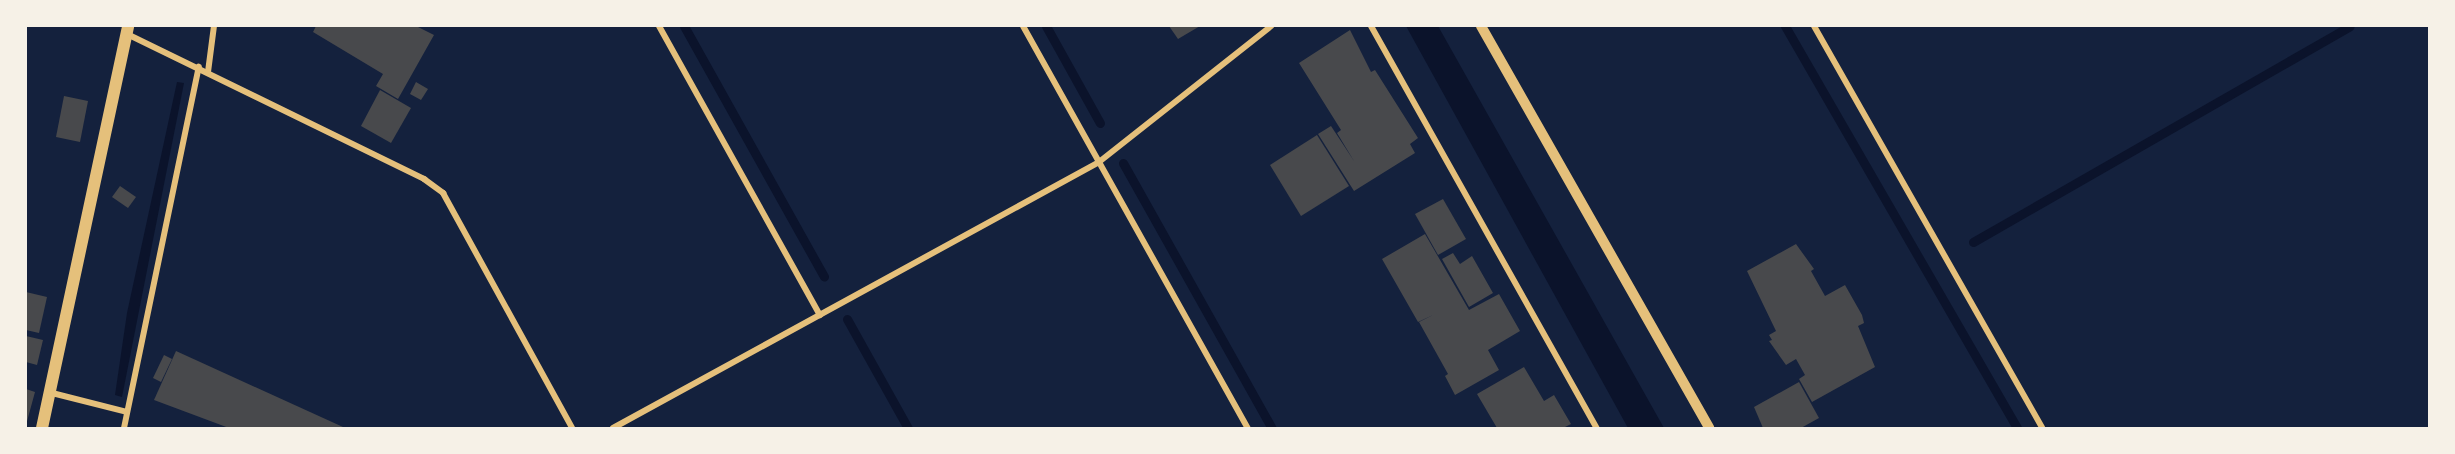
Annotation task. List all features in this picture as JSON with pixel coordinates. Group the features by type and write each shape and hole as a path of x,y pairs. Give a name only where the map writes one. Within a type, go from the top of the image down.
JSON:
{"main road":[{"path":"42,429 52,393 128,30"}],"street":[{"path":"208,72 214,26"},
{"path":"659,26 820,315"},
{"path":"1023,26 1248,429"},
{"path":"613,429 1099,162 1271,26"},
{"path":"1371,26 1597,429"},
{"path":"1481,26 1709,429"},
{"path":"1814,26 2042,429"},
{"path":"128,30 424,179 443,193 572,429"},
{"path":"124,429 199,67"},
{"path":"52,393 127,412"}],"water":[{"path":"1406,26 1438,26 1664,428 1628,428"},
{"path":"177,82 184,83 122,397 115,395 127,313"}],"building":[{"path":"316,26 416,26 434,35 398,99 376,86 383,74 313,32"},
{"path":"1169,26 1200,26 1178,39"},
{"path":"1350,30 1371,72 1375,70 1418,138 1410,144 1415,153 1354,191 1318,134 1331,126 1354,161 1337,133 1341,130 1299,63"},
{"path":"416,82 428,89 421,100 410,94"},
{"path":"380,90 411,108 391,143 361,126"},
{"path":"64,96 88,101 80,142 56,137"},
{"path":"1317,135 1349,186 1301,216 1270,165"},
{"path":"120,186 136,197 128,208 112,197"},
{"path":"1443,199 1466,239 1438,255 1415,214"},
{"path":"1425,234 1469,310 1499,294 1520,331 1488,350 1499,370 1455,395 1445,376 1448,374 1419,322 1433,315 1418,322 1382,259"},
{"path":"1796,244 1814,269 1811,271 1825,296 1845,285 1862,315 1864,323 1858,326 1875,367 1812,402 1799,379 1805,375 1796,359 1786,365 1769,341 1772,340 1769,335 1776,331 1747,271"},
{"path":"1453,253 1460,264 1472,256 1493,293 1469,307 1442,259"},
{"path":"26,292 47,297 39,333 26,330"},
{"path":"26,336 43,340 37,365 26,362"},
{"path":"176,351 343,427 229,428 154,400"},
{"path":"164,355 172,359 161,382 153,378"},
{"path":"1524,367 1544,401 1554,395 1571,424 1563,428 1497,428 1477,394"},
{"path":"1799,382 1819,418 1801,428 1763,428 1754,407"},
{"path":"26,389 35,392 26,425"}],"waterway":[{"path":"684,26 824,277"},
{"path":"1046,26 1100,123"},
{"path":"1785,26 2017,428"},
{"path":"1973,242 2350,26"},
{"path":"1123,163 1272,428"},
{"path":"847,319 908,428"}]}
